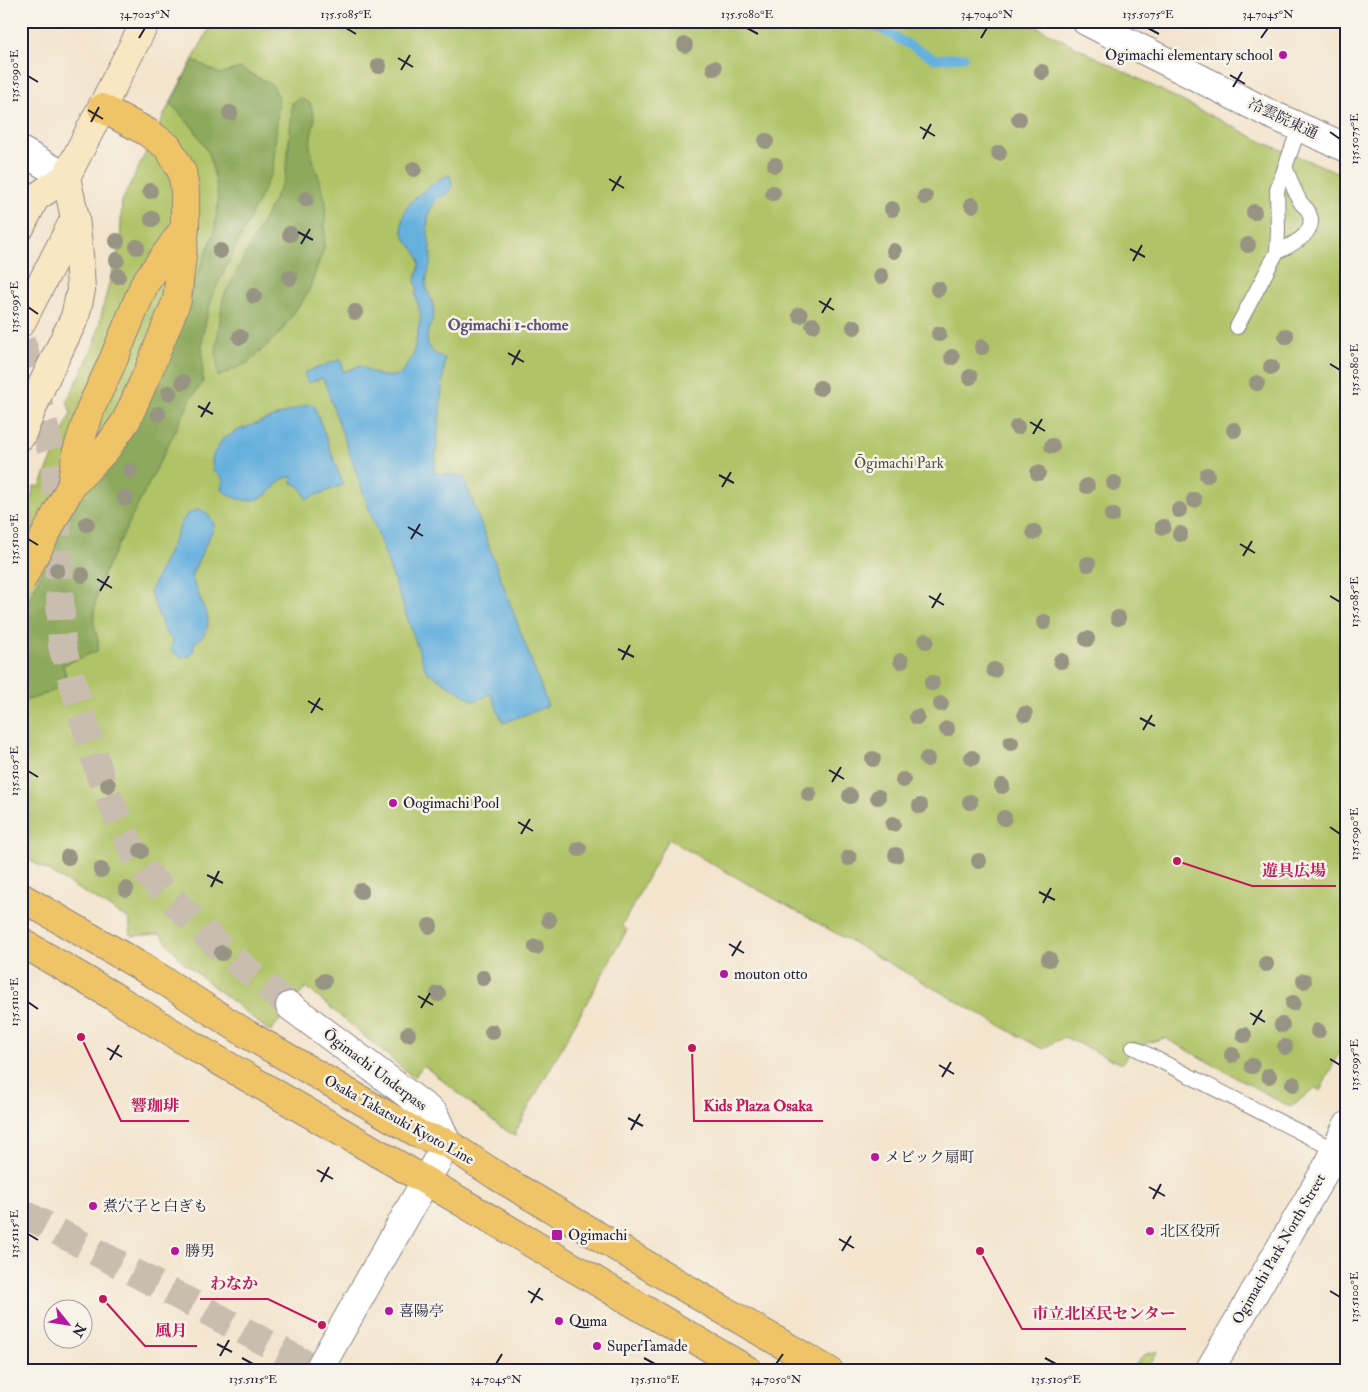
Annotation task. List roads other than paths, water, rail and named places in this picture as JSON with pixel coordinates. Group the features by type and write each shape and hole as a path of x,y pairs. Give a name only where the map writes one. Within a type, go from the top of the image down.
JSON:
{"main road":[{"path":"21,581 110,412 185,228 185,190 182,172 168,147 147,132 102,108"},
{"name":"Osaka Takatsuki Kyoto Line","path":"21,897 152,973 247,1034 421,1135 447,1143 498,1176 640,1261 829,1371"},
{"path":"21,942 190,1044 426,1180 749,1371"}],"street":[{"path":"21,226 35,198 66,177 146,21"},
{"name":"冷雲院東通","path":"1086,21 1299,128 1347,148"},
{"path":"21,151 66,177 75,218 81,290 75,317 42,384 21,436"},
{"path":"21,323 75,218"},
{"name":"Ōgimachi Underpass","path":"290,1006 434,1114 447,1143"},
{"path":"318,1371 447,1143"},
{"name":"Ogimachi Park North Street","path":"1209,1371 1340,1152"}],"lane":[{"path":"1237,327 1277,252 1277,190 1299,128"},
{"path":"1277,252 1299,241 1308,232 1311,221 1309,212 1301,203 1285,167"},
{"path":"1133,1047 1340,1152"}],"water":[{"path":"450,175 452,184 450,192 440,197 432,207 428,221 431,259 426,286 434,311 427,340 429,347 437,355 445,358 434,473 463,476 548,706 503,723 491,694 474,701 426,671 323,378 308,383 304,373 341,359 343,372 360,366 380,375 401,374 413,356 421,315 415,293 418,289 415,282 419,260 404,235 402,225 404,215 416,197 439,180"},
{"path":"309,404 314,405 343,485 306,499 300,487 292,483 293,477 282,479 271,491 253,500 233,497 221,489 223,480 219,474 213,471 212,459 223,439 239,430"},
{"path":"199,509 210,516 214,527 191,576 208,618 208,626 205,633 194,643 194,650 190,656 181,657 172,652 173,640 165,632 150,592 183,520 187,514"}],"waterway":[{"path":"866,21 935,59 964,57"}],"tunnel":[{"path":"21,342 55,466"},
{"path":"55,466 62,646 102,782 140,867 216,944 290,1006"},
{"path":"21,1212 319,1371"}],"place":[{"name":"Ogimachi elementary school","path":"1283,55"},
{"name":"Oogimachi Pool","path":"393,803"},
{"name":"遊具広場","path":"1177,861"},
{"name":"mouton otto","path":"724,974"},
{"name":"響珈琲","path":"81,1037"},
{"name":"Kids Plaza Osaka","path":"692,1048"},
{"name":"メビック扇町","path":"875,1157"},
{"name":"煮穴子と白ぎも","path":"93,1206"},
{"name":"北区役所","path":"1150,1231"},
{"name":"Ogimachi","path":"557,1235"},
{"name":"勝男","path":"175,1251"},
{"name":"市立北区民センター","path":"980,1251"},
{"name":"風月","path":"103,1299"},
{"name":"喜陽亭","path":"389,1311"},
{"name":"Quma","path":"559,1321"},
{"name":"わなか","path":"322,1325"},
{"name":"SuperTamade","path":"597,1346"}],"district":[{"name":"Ogimachi 1-chome","path":"508,325"}],"park label":[{"name":"Ōgimachi Park","path":"899,463"}]}
